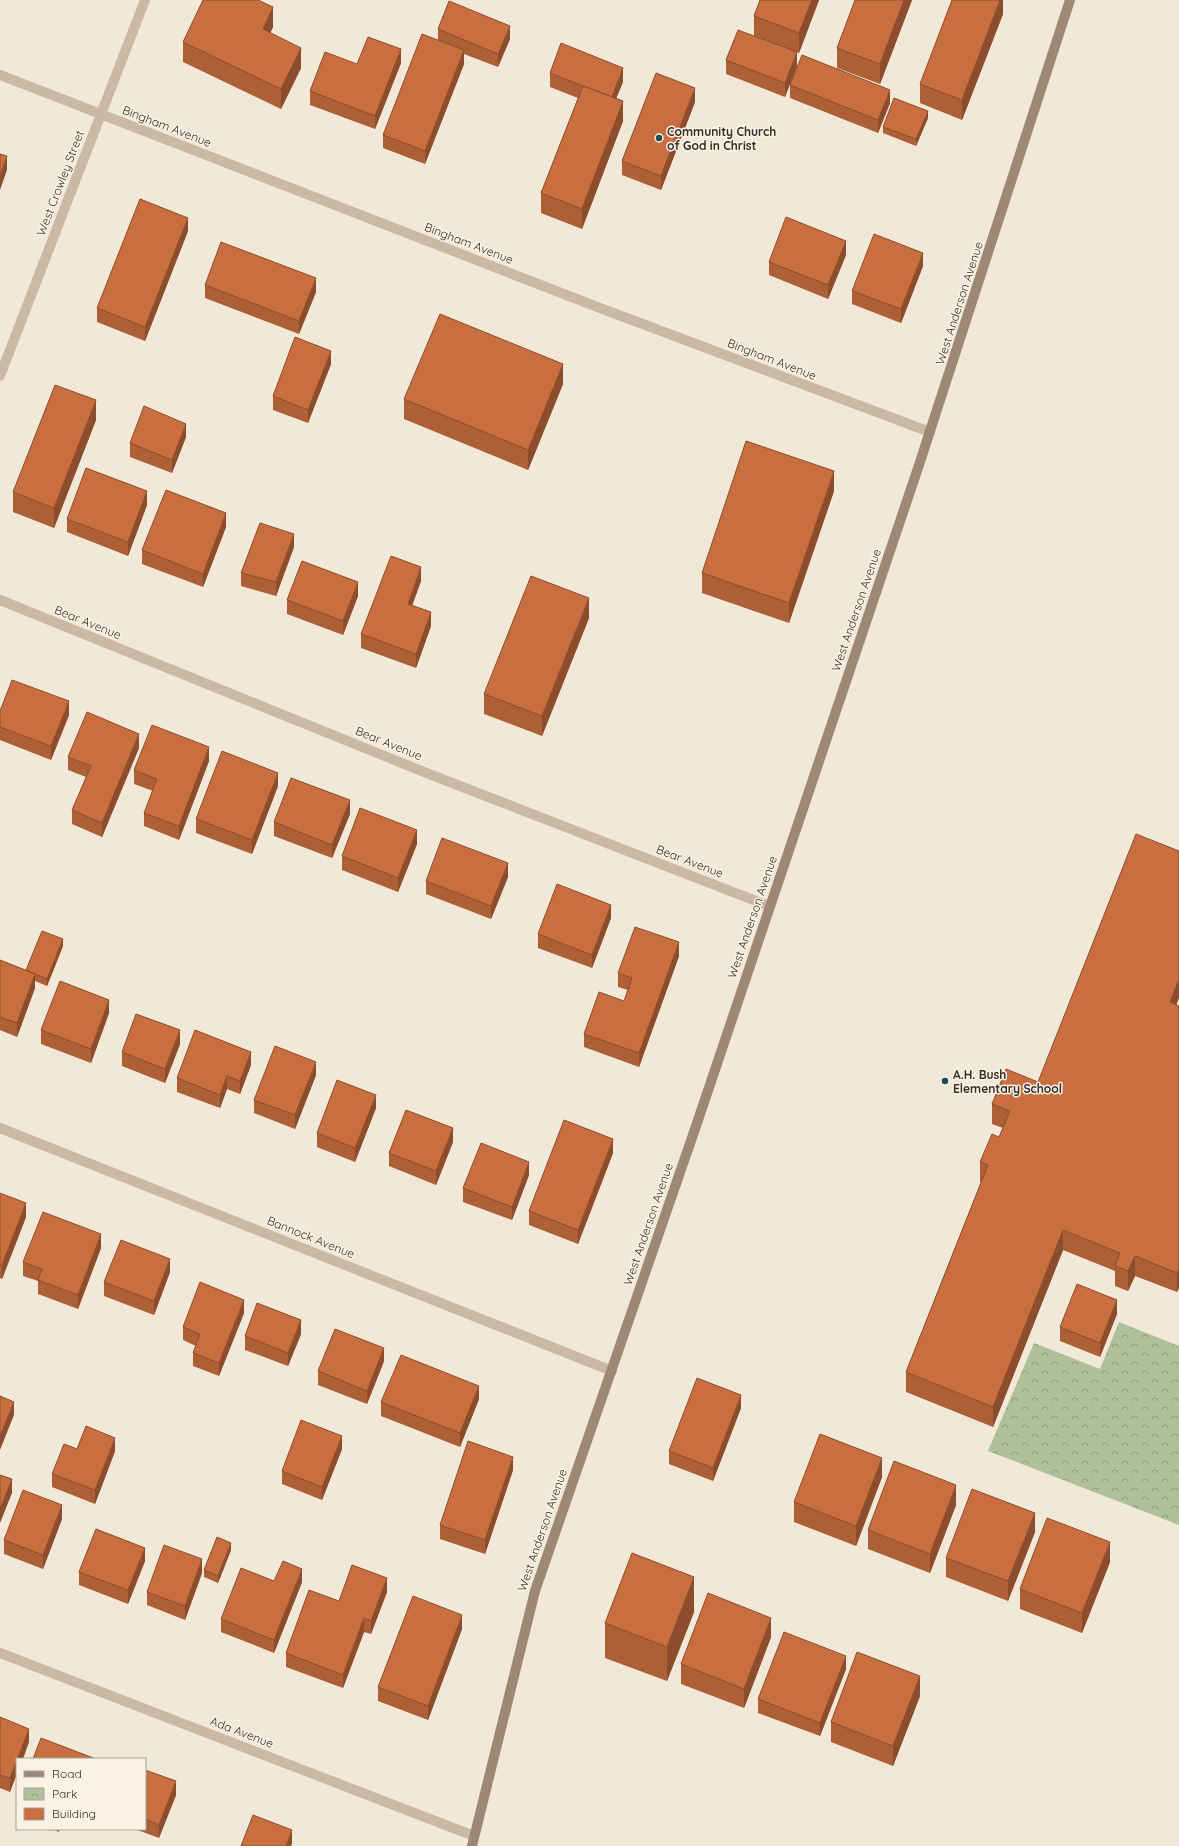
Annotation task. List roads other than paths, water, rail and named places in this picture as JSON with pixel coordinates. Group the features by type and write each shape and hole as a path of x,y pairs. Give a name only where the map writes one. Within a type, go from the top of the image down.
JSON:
{"street":[{"name":"West Crowley Street","path":"0,376 145,0"},
{"name":"West Anderson Avenue","path":"473,1841 535,1591 612,1371 930,432 1070,0"},
{"name":"Bingham Avenue","path":"0,75 600,308 930,432"},
{"name":"Bear Avenue","path":"0,600 429,774 769,906"},
{"name":"Bannock Avenue","path":"0,1128 612,1371"},
{"name":"Ada Avenue","path":"0,1653 473,1841"}],"place":[{"name":"Community Church of God in Christ","path":"659,138"},
{"name":"A.H. Bush Elementary School","path":"945,1081"}]}
